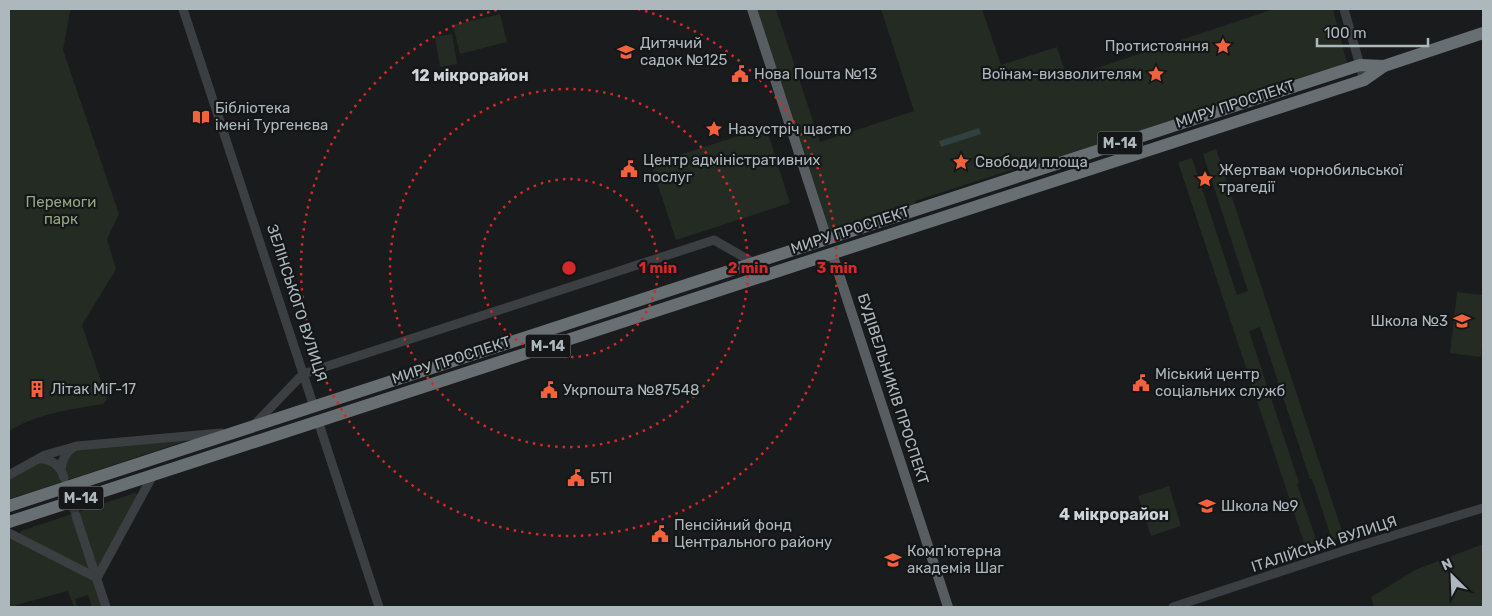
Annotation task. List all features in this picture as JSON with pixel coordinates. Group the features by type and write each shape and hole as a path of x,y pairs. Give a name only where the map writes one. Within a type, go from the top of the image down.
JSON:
{"highway":[{"name":"МИРУ ПРОСПЕКТ","path":"9,522 1364,80 1384,66 1483,33"},
{"name":"МИРУ ПРОСПЕКТ","path":"9,506 1360,65 1384,66"},
{"name":"БУДІВЕЛЬНИКІВ ПРОСПЕКТ","path":"827,239 832,253"},
{"name":"ЗЕЛІНСЬКОГО ВУЛИЦЯ","path":"314,406 318,421"}],"main road":[{"name":"БУДІВЕЛЬНИКІВ ПРОСПЕКТ","path":"752,9 827,239"},
{"name":"БУДІВЕЛЬНИКІВ ПРОСПЕКТ","path":"832,253 948,607"}],"street":[{"name":"ЗЕЛІНСЬКОГО ВУЛИЦЯ","path":"183,9 314,406"},
{"path":"1344,9 1364,80"},
{"path":"253,426 303,374 714,240 754,263"},
{"name":"ЗЕЛІНСЬКОГО ВУЛИЦЯ","path":"318,421 379,607"},
{"path":"9,476 35,460 55,451 76,446 238,431"},
{"path":"64,478 61,469 64,457 69,450 76,446"},
{"path":"35,460 51,461 61,469"},
{"path":"97,578 153,475"},
{"name":"ІТАЛІЙСЬКА ВУЛИЦЯ","path":"1173,607 1346,550 1483,508"},
{"path":"76,516 106,607"},
{"path":"9,533 97,578"}],"green space":[{"name":"Перемоги парк","path":"9,9 72,9 70,11 63,50 119,214 107,239 116,269 82,325 107,399 103,404 43,416 9,431"},
{"path":"757,9 776,9 820,142 914,111 881,9 982,9 1001,65 1057,47 1067,78 1274,9 1333,9 1347,63 1022,170 1020,167 915,201 916,205 829,233"},
{"path":"500,14 507,42 460,54 453,25"},
{"path":"452,34 457,64 440,67 435,37"},
{"path":"766,127 790,203 676,240 651,164"},
{"path":"1216,149 1344,537 1332,540 1260,327 1249,331 1318,545 1306,549 1178,162 1192,158 1237,295 1248,291 1203,154"},
{"path":"1457,292 1483,295 1481,357 1450,353"},
{"path":"198,437 67,480 66,462 70,455 78,449"},
{"path":"40,462 53,466 62,482 9,499 9,479"},
{"path":"1169,486 1181,526 1151,536 1138,496"},
{"path":"135,493 139,495 97,570 78,512"},
{"path":"72,514 91,571 19,534 21,531"},
{"path":"9,536 94,581 103,607 92,607 88,595 75,599 77,607 74,607 68,591 16,605 17,607 9,607"},
{"path":"1483,544 1483,607 1374,607 1371,597 1415,570"}],"shaded area":[{"path":"979,128 981,134 941,147 939,141"}],"tunnel":[{"path":"66,483 76,516"}],"place":[{"name":"Протистояння","path":"1223,46"},
{"name":"Дитячий садок №125","path":"626,52"},
{"name":"Нова Пошта №13","path":"740,74"},
{"name":"Воїнам-визволителям","path":"1156,74"},
{"name":"Бібліотека імені Тургенєва","path":"201,117"},
{"name":"Назустріч щастю","path":"714,129"},
{"name":"Свободи площа","path":"961,162"},
{"name":"Центр адміністративних послуг","path":"629,169"},
{"name":"Жертвам чорнобильської трагедії","path":"1205,179"},
{"name":"Школа №3","path":"1462,321"},
{"name":"Міський центр соціальних служб","path":"1141,383"},
{"name":"Літак МіГ-17","path":"37,389"},
{"name":"Укрпошта №87548","path":"549,390"},
{"name":"БТІ","path":"576,478"},
{"name":"Школа №9","path":"1207,506"},
{"name":"Пенсійний фонд Центрального району","path":"660,534"},
{"name":"Комп'ютерна академія Шаг","path":"893,560"}],"district":[{"name":"12 мікрорайон","path":"470,75"},
{"name":"4 мікрорайон","path":"1114,514"}]}
